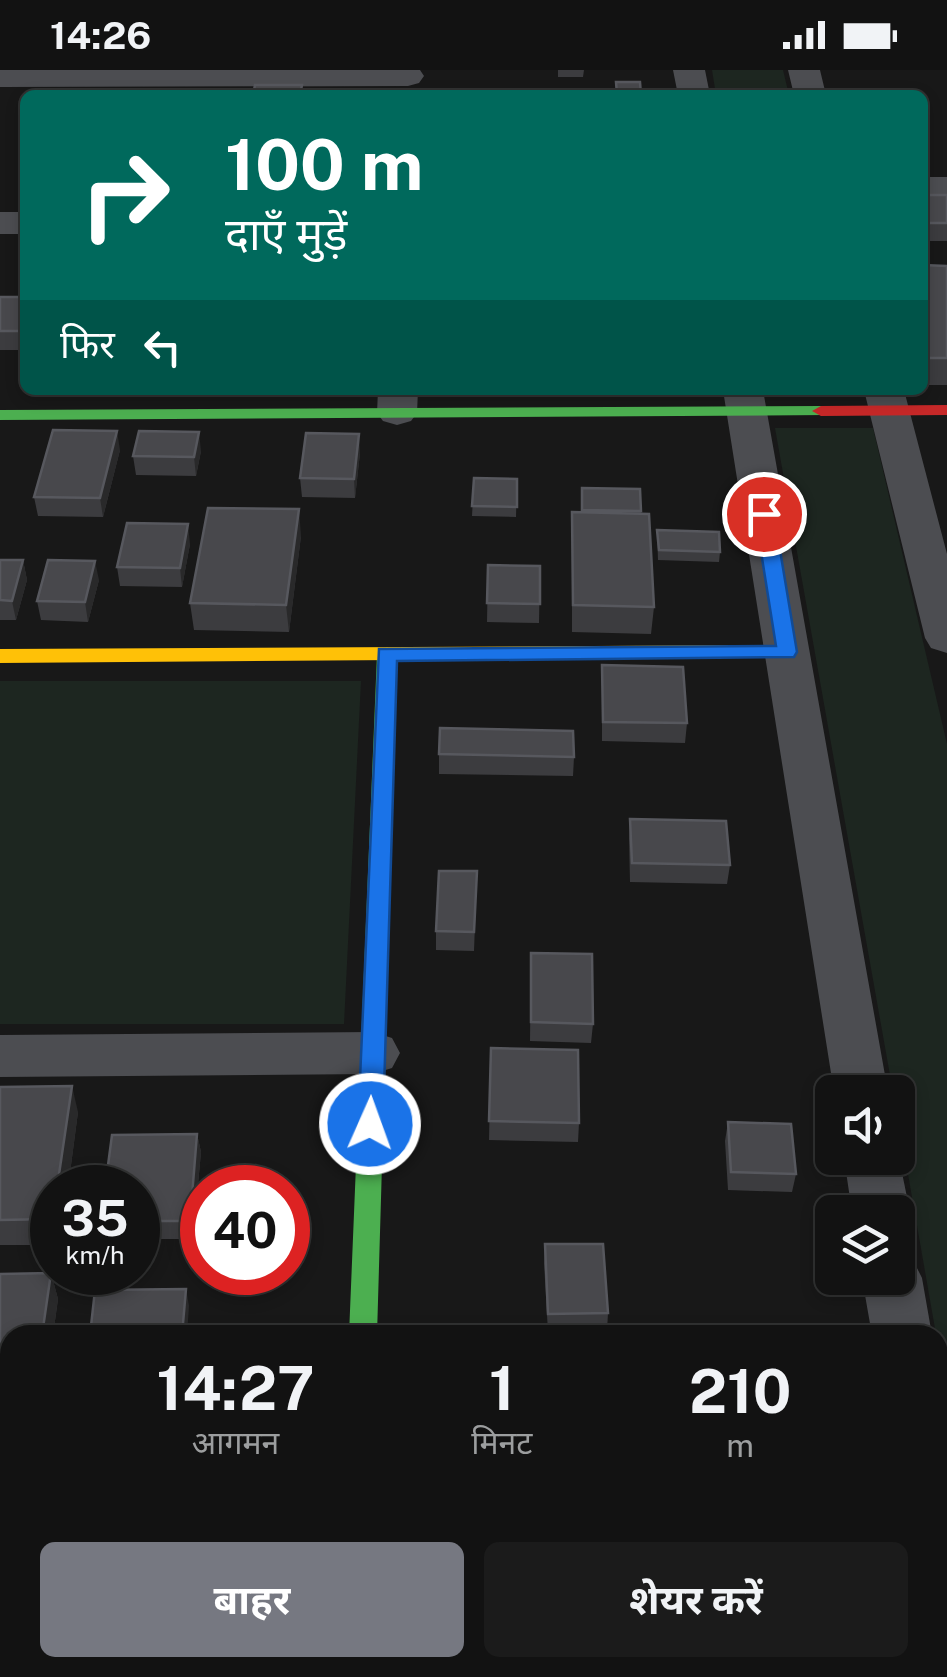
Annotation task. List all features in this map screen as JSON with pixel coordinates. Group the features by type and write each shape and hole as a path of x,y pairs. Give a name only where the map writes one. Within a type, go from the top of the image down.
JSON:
{"street":[{"path":"0,77 407,80"},
{"path":"745,400 858,1075"},
{"path":"886,400 947,638"},
{"path":"0,415 398,401 886,400 947,410"},
{"path":"0,656 787,652"},
{"path":"363,1325 386,654"},
{"path":"0,1056 373,1053"},
{"path":"895,1295 900,1325"}],"shaded area":[{"path":"712,70 783,70 788,90 715,90"},
{"path":"775,428 873,428 947,744 947,1325 934,1325 915,1195 912,1195 908,1175 915,1175 915,1075 890,1075"},
{"path":"0,681 361,681 344,1024 0,1024"}],"building":[{"path":"616,82 640,82 641,90 617,90"},
{"path":"255,85 302,85 301,90 254,90"},
{"path":"928,195 947,195 947,223 928,223"},
{"path":"928,265 947,266 947,358 928,358"},
{"path":"0,297 20,297 19,331 0,331"},
{"path":"53,430 117,431 100,498 34,497"},
{"path":"139,431 199,432 194,457 133,456"},
{"path":"306,433 359,434 354,479 300,478"},
{"path":"474,478 517,479 517,507 472,506"},
{"path":"582,488 640,489 641,511 582,510"},
{"path":"208,508 299,509 286,605 190,603"},
{"path":"572,512 649,514 654,607 573,605"},
{"path":"127,523 188,524 180,568 117,567"},
{"path":"657,530 719,532 720,552 659,550"},
{"path":"0,560 23,560 12,601 0,600"},
{"path":"48,560 95,561 85,602 37,601"},
{"path":"488,565 540,566 540,604 487,603"},
{"path":"602,665 683,667 687,723 603,722"},
{"path":"440,728 573,731 574,757 439,754"},
{"path":"630,819 726,821 730,865 632,863"},
{"path":"439,871 477,871 474,932 436,931"},
{"path":"531,953 592,954 593,1024 531,1022"},
{"path":"491,1048 578,1050 579,1123 489,1121"},
{"path":"72,1086 60,1165 30,1165 30,1219 0,1220 0,1087"},
{"path":"728,1122 791,1124 796,1174 731,1172"},
{"path":"197,1134 195,1165 180,1165 180,1221 160,1221 160,1165 108,1165 112,1135"},
{"path":"545,1244 603,1244 608,1313 548,1314"},
{"path":"30,1273 30,1295 48,1295 43,1325 0,1325 0,1274"},
{"path":"160,1289 180,1289 180,1295 185,1295 183,1325 91,1325 94,1295 160,1295"}],"traffic: fast":[{"path":"0,415 821,411"},
{"path":"363,1325 387,654"}],"traffic: slow":[{"path":"0,656 787,652"}],"traffic: jam":[{"path":"821,411 947,410"}],"route":[{"path":"370,1124 386,654 787,652 764,514"}]}
